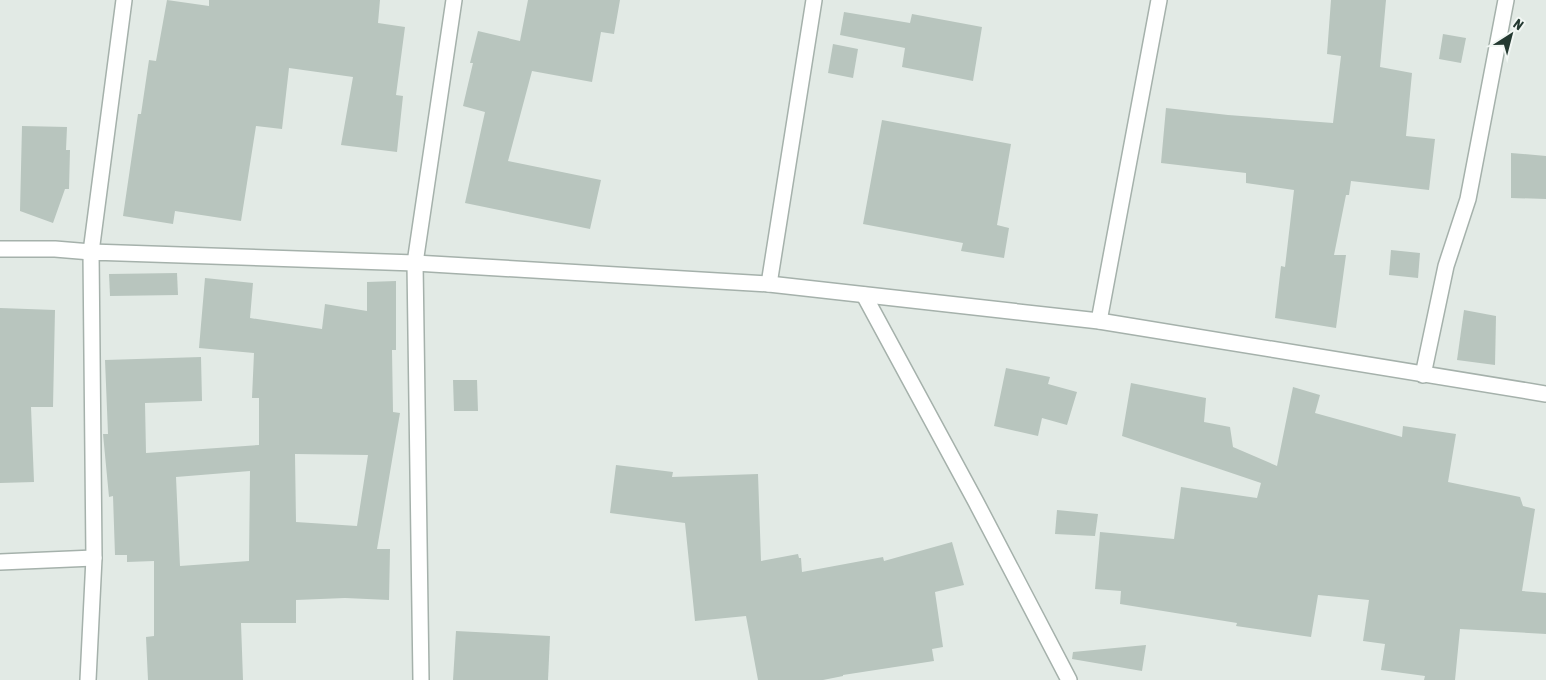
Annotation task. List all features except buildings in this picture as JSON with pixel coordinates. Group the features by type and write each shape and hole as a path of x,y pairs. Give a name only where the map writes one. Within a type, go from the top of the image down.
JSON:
{"street":[{"path":"88,680 94,558 91,252 124,0"},
{"path":"421,680 416,263 454,0"},
{"path":"769,284 814,0"},
{"path":"1098,322 1159,0"},
{"path":"1423,375 1446,266 1468,199 1506,0"},
{"path":"0,248 416,263 769,284 1098,322 1546,394"},
{"path":"864,295 976,502 1069,680"},
{"path":"0,562 94,558"}]}
